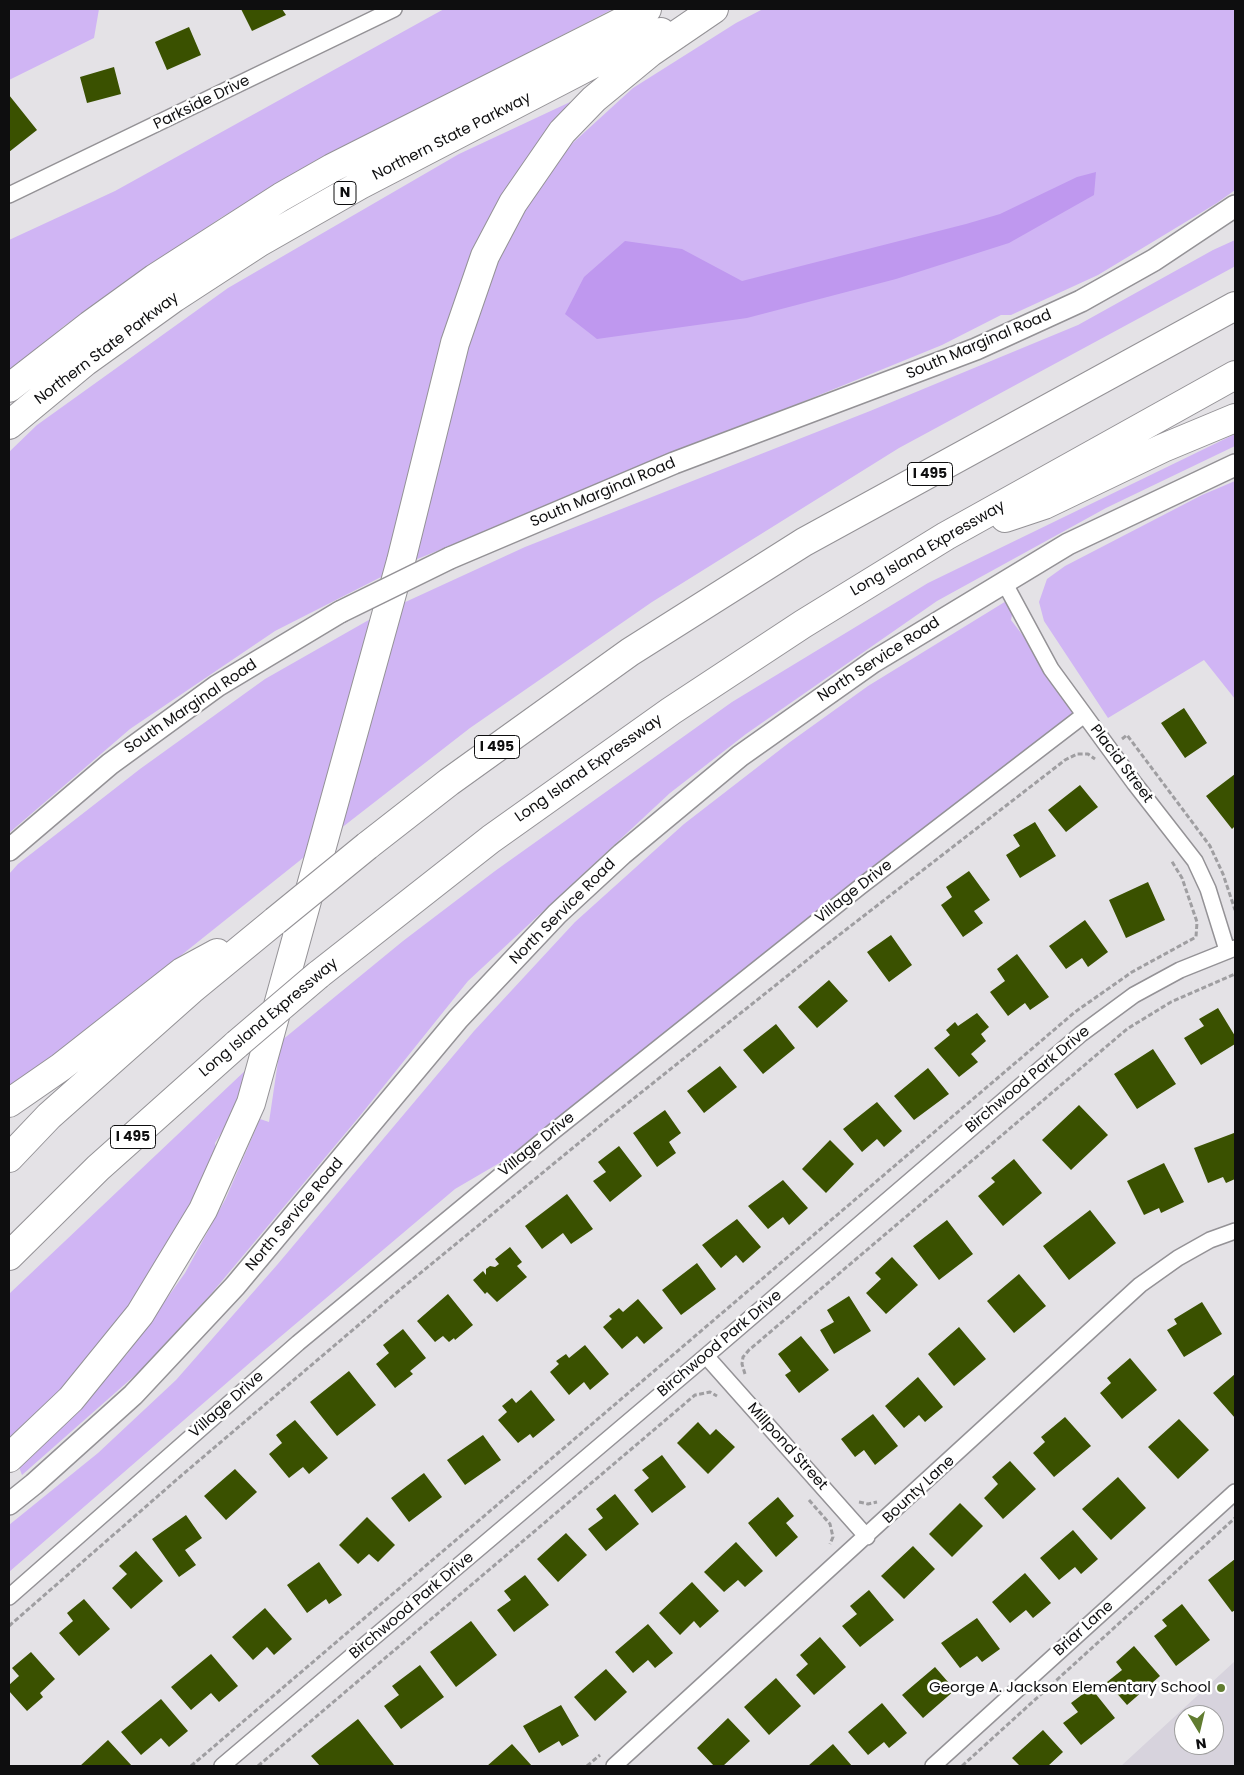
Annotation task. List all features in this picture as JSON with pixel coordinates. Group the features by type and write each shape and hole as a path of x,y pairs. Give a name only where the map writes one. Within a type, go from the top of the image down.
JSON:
{"highway":[{"name":"Northern State Parkway","path":"9,388 90,325 155,278 281,196 647,9"},
{"name":"Northern State Parkway","path":"9,424 85,362 166,304 260,242 360,185 598,61 712,9"},
{"path":"9,1458 71,1399 140,1314 167,1274 203,1210 251,1103 401,561 455,343 486,256 513,203 562,132 594,99 651,52 712,9"},
{"name":"I 495","path":"187,981 275,921 449,782 630,652 796,547 1235,306"},
{"name":"Long Island Expressway","path":"9,1256 98,1168 237,1044 318,975 491,839 663,716 803,624 946,536 1235,375"},
{"path":"946,536 1044,505 1163,448 1235,418"},
{"path":"9,1103 187,981"},
{"path":"9,1158 49,1116 187,981"}],"main road":[{"name":"South Marginal Road","path":"9,850 110,764 217,686 340,612 450,558 674,463 976,349 1081,301 1154,260 1235,206"},
{"name":"North Service Road","path":"9,1504 133,1395 235,1286 458,1019 557,914 622,854 740,756 873,662 1068,544 1235,465"}],"street":[{"name":"Parkside Drive","path":"9,196 394,9"},
{"name":"Placid Street","path":"1004,582 1051,669 1195,861 1231,949"},
{"name":"Village Drive","path":"9,1597 298,1343 554,1131 860,887 1084,714"},
{"name":"Birchwood Park Drive","path":"222,1766 706,1356 1081,1034 1134,995 1180,970 1231,949"},
{"name":"Bounty Lane","path":"614,1766 867,1538 1140,1285 1194,1249 1210,1240 1235,1231"},
{"name":"Millpond Street","path":"706,1356 867,1538"},
{"name":"Briar Lane","path":"933,1766 1235,1492"}],"path":[{"path":"1127,735 1210,846 1223,874 1235,910"},
{"path":"9,1626 182,1475 401,1289 613,1115 821,949 1065,760 1077,754 1088,754 1096,760"},
{"path":"191,1766 1075,1012 1132,972 1196,937 1198,927 1182,878 1169,858"},
{"path":"751,1380 744,1373 742,1364 743,1357 749,1350 1127,1029 1171,1002 1235,974"},
{"path":"258,1766 695,1395 710,1392 724,1403"},
{"path":"805,1496 830,1524"},
{"path":"855,1498 868,1504 882,1498"},
{"path":"962,1766 1235,1518"}],"shaded area":[{"path":"9,9 99,9 94,38 9,80"},
{"path":"444,9 613,9 357,141 222,217 64,326 9,373 9,240 115,191"},
{"path":"763,9 1235,9 1235,190 1217,203 1098,275 1011,315 1001,315 942,345 410,562 473,319 510,233 565,150 633,88 736,23"},
{"path":"583,96 502,197 385,575 275,631 130,729 9,833 9,452 37,425 228,288 459,154"},
{"path":"1096,172 1094,195 1009,243 896,279 747,318 597,339 565,314 584,277 625,241 682,249 742,281 1000,214 1077,177"},
{"path":"1235,240 1235,266 1232,268 899,448 652,602 470,728 340,829 401,604 525,547 870,411 1078,325 1213,250"},
{"path":"1235,434 1235,446 1106,508 937,601 746,734 670,793 468,981 359,1117 211,1294 141,1370 22,1475 19,1467 127,1354 185,1273 226,1198 260,1119 269,1122 281,1041 403,941 495,871 732,702 928,583"},
{"path":"1235,481 1235,699 1204,660 1108,718 1044,621 1039,602 1047,579 1065,566 1202,495"},
{"path":"1016,595 1011,620 1084,715 554,1131 455,1189 260,1354 9,1572 9,1525 98,1453 176,1380 277,1265 474,1031 575,922 684,824 790,742 868,686"},
{"path":"374,617 313,850 40,1068 9,1089 9,874 18,864 140,769 265,679"},
{"path":"249,1067 231,1118 215,1143 217,1165 104,1348 9,1445 9,1294"},
{"name":"George A. Jackson Elementary School","path":"1235,1661 1235,1766 1121,1766 1174,1717 1174,1755 1224,1755 1224,1705 1187,1705"}],"building":[{"path":"241,9 282,9 286,15 252,31"},
{"path":"189,27 201,55 167,70 155,42"},
{"path":"114,67 121,94 87,103 80,77"},
{"path":"9,95 37,130 9,152"},
{"path":"1184,708 1207,743 1185,758 1161,723"},
{"path":"1235,774 1235,826 1232,829 1206,796"},
{"path":"1080,785 1098,807 1066,832 1048,810"},
{"path":"1035,822 1056,856 1020,878 1006,855 1020,846 1013,835"},
{"path":"969,871 990,900 974,911 983,923 963,937 941,905 952,897 946,887"},
{"path":"1148,882 1165,920 1126,938 1109,900"},
{"path":"1085,920 1108,952 1088,967 1082,958 1066,969 1049,946"},
{"path":"891,935 912,965 889,982 867,952"},
{"path":"1017,954 1049,997 1030,1010 1025,1003 1008,1016 990,992 1005,981 997,969"},
{"path":"829,980 848,1001 817,1028 798,1007"},
{"path":"1218,1008 1235,1036 1235,1044 1201,1065 1184,1038 1204,1026 1199,1019"},
{"path":"977,1013 989,1027 981,1034 986,1041 971,1054 978,1062 959,1077 934,1048 950,1035 946,1030 955,1022 958,1026"},
{"path":"776,1024 795,1048 763,1074 743,1050"},
{"path":"1153,1049 1176,1084 1137,1109 1114,1074"},
{"path":"720,1066 737,1087 704,1113 687,1091"},
{"path":"928,1068 949,1094 914,1120 894,1096"},
{"path":"877,1102 902,1131 884,1147 877,1139 862,1152 843,1129"},
{"path":"1079,1105 1108,1135 1071,1170 1042,1140"},
{"path":"665,1110 681,1133 669,1142 676,1153 657,1167 633,1133"},
{"path":"1234,1133 1235,1179 1226,1183 1223,1177 1208,1183 1194,1148"},
{"path":"830,1140 854,1164 826,1193 802,1169"},
{"path":"619,1146 642,1176 610,1202 593,1181 606,1172 598,1162"},
{"path":"1014,1159 1042,1193 1003,1226 978,1196 995,1182 991,1178"},
{"path":"1164,1163 1184,1202 1161,1213 1159,1208 1144,1215 1127,1181"},
{"path":"783,1180 808,1208 789,1225 783,1217 768,1229 748,1206"},
{"path":"567,1194 593,1229 571,1244 563,1233 542,1249 525,1226"},
{"path":"1090,1210 1116,1243 1069,1280 1043,1246"},
{"path":"737,1219 761,1247 743,1263 736,1255 721,1268 702,1245"},
{"path":"947,1220 973,1254 939,1280 913,1246"},
{"path":"510,1247 522,1262 517,1266 527,1277 497,1302 487,1292 485,1294 473,1280 483,1271 486,1275 486,1269 490,1266 495,1267 499,1264 495,1259"},
{"path":"892,1257 918,1285 886,1314 866,1293 881,1279 875,1273"},
{"path":"697,1263 716,1289 681,1315 662,1290"},
{"path":"1019,1274 1046,1306 1014,1333 987,1301"},
{"path":"448,1294 473,1325 455,1340 454,1338 449,1342 443,1336 435,1342 417,1321"},
{"path":"849,1296 871,1331 834,1354 820,1330 834,1322 827,1310"},
{"path":"638,1299 663,1328 644,1344 637,1336 622,1349 603,1327 612,1319 609,1316 619,1308 623,1312"},
{"path":"1202,1302 1222,1334 1184,1357 1167,1330 1177,1324 1174,1319"},
{"path":"959,1327 986,1359 954,1386 928,1354"},
{"path":"403,1329 426,1358 410,1371 413,1374 395,1388 376,1364 389,1353 383,1345"},
{"path":"801,1336 829,1370 799,1393 785,1375 791,1371 778,1354"},
{"path":"585,1345 609,1374 590,1390 584,1382 569,1395 550,1372 559,1364 556,1361 566,1354 569,1358"},
{"path":"1130,1358 1157,1390 1122,1419 1100,1393 1111,1383 1107,1378"},
{"path":"349,1371 376,1405 337,1436 310,1402"},
{"path":"1235,1374 1235,1418 1213,1393"},
{"path":"918,1377 943,1407 925,1422 919,1415 904,1428 885,1406"},
{"path":"531,1390 555,1420 533,1438 530,1434 518,1443 498,1420 507,1412 502,1406 512,1398 516,1403"},
{"path":"873,1414 898,1446 875,1465 864,1450 855,1457 841,1439"},
{"path":"1065,1417 1091,1446 1054,1477 1033,1453 1045,1442 1041,1437"},
{"path":"1179,1419 1209,1450 1178,1479 1148,1447"},
{"path":"295,1420 328,1458 309,1474 303,1467 289,1478 269,1454 282,1443 276,1435"},
{"path":"698,1422 710,1435 716,1429 735,1447 708,1474 677,1443"},
{"path":"483,1435 501,1460 465,1485 447,1460"},
{"path":"662,1455 686,1487 652,1513 634,1490 649,1478 642,1470"},
{"path":"1010,1461 1036,1489 1003,1519 984,1498 998,1484 992,1477"},
{"path":"235,1469 257,1492 226,1520 204,1496"},
{"path":"424,1473 442,1497 409,1522 391,1498"},
{"path":"1118,1477 1146,1508 1111,1540 1082,1509"},
{"path":"615,1494 639,1524 606,1551 588,1529 603,1518 596,1509"},
{"path":"778,1497 794,1516 786,1523 798,1537 776,1557 748,1523"},
{"path":"960,1503 983,1526 952,1557 929,1534"},
{"path":"186,1515 202,1538 185,1550 196,1565 179,1577 152,1539"},
{"path":"367,1517 395,1545 378,1562 369,1554 358,1564 339,1545"},
{"path":"1073,1530 1098,1559 1081,1574 1075,1567 1059,1580 1040,1558"},
{"path":"566,1533 587,1555 558,1582 537,1559"},
{"path":"736,1542 763,1571 745,1587 738,1580 724,1592 704,1572"},
{"path":"913,1546 935,1569 904,1599 881,1576"},
{"path":"136,1551 163,1581 131,1609 112,1588 127,1574 119,1566"},
{"path":"1235,1559 1235,1610 1232,1612 1208,1580"},
{"path":"319,1562 342,1595 329,1604 326,1599 307,1613 287,1585"},
{"path":"1025,1573 1051,1603 1033,1618 1026,1610 1010,1623 992,1602"},
{"path":"525,1575 549,1605 514,1632 497,1610 511,1600 504,1591"},
{"path":"692,1582 719,1611 700,1628 694,1621 680,1635 659,1613"},
{"path":"869,1590 894,1620 860,1647 842,1626 857,1614 850,1606"},
{"path":"84,1599 110,1629 79,1656 59,1633 73,1621 67,1613"},
{"path":"1182,1604 1210,1640 1176,1666 1154,1636 1167,1626 1162,1620"},
{"path":"265,1608 292,1639 274,1655 267,1647 253,1660 232,1637"},
{"path":"977,1618 1000,1649 982,1662 977,1656 960,1668 941,1643"},
{"path":"471,1621 497,1655 456,1687 430,1652"},
{"path":"648,1624 673,1653 655,1668 648,1660 633,1673 615,1652"},
{"path":"820,1637 846,1667 814,1695 796,1675 808,1664 800,1655"},
{"path":"1134,1646 1160,1676 1127,1705 1107,1682 1122,1670 1116,1662"},
{"path":"31,1652 55,1679 40,1693 43,1697 27,1711 9,1691 9,1685 19,1676 12,1668"},
{"path":"211,1654 238,1686 219,1702 211,1693 191,1710 171,1687"},
{"path":"420,1665 444,1697 401,1729 384,1706 399,1695 392,1686"},
{"path":"935,1667 955,1690 923,1718 902,1695"},
{"path":"606,1669 627,1692 595,1721 574,1697"},
{"path":"776,1678 801,1706 769,1735 744,1707"},
{"path":"1091,1688 1115,1718 1081,1745 1063,1723 1078,1712 1071,1703"},
{"path":"161,1699 188,1731 169,1747 161,1738 141,1755 121,1732"},
{"path":"882,1703 907,1733 889,1748 884,1742 868,1755 848,1732"},
{"path":"561,1705 579,1736 562,1746 559,1741 539,1753 523,1726"},
{"path":"728,1718 750,1741 723,1766 714,1766 697,1748"},
{"path":"358,1719 394,1765 320,1766 311,1756"},
{"path":"1043,1730 1063,1752 1048,1766 1020,1766 1012,1758"},
{"path":"108,1740 132,1766 80,1766"},
{"path":"512,1744 532,1766 487,1766"},
{"path":"833,1744 852,1766 808,1766"}],"place":[{"name":"George A. Jackson Elementary School","path":"1221,1688"}]}
